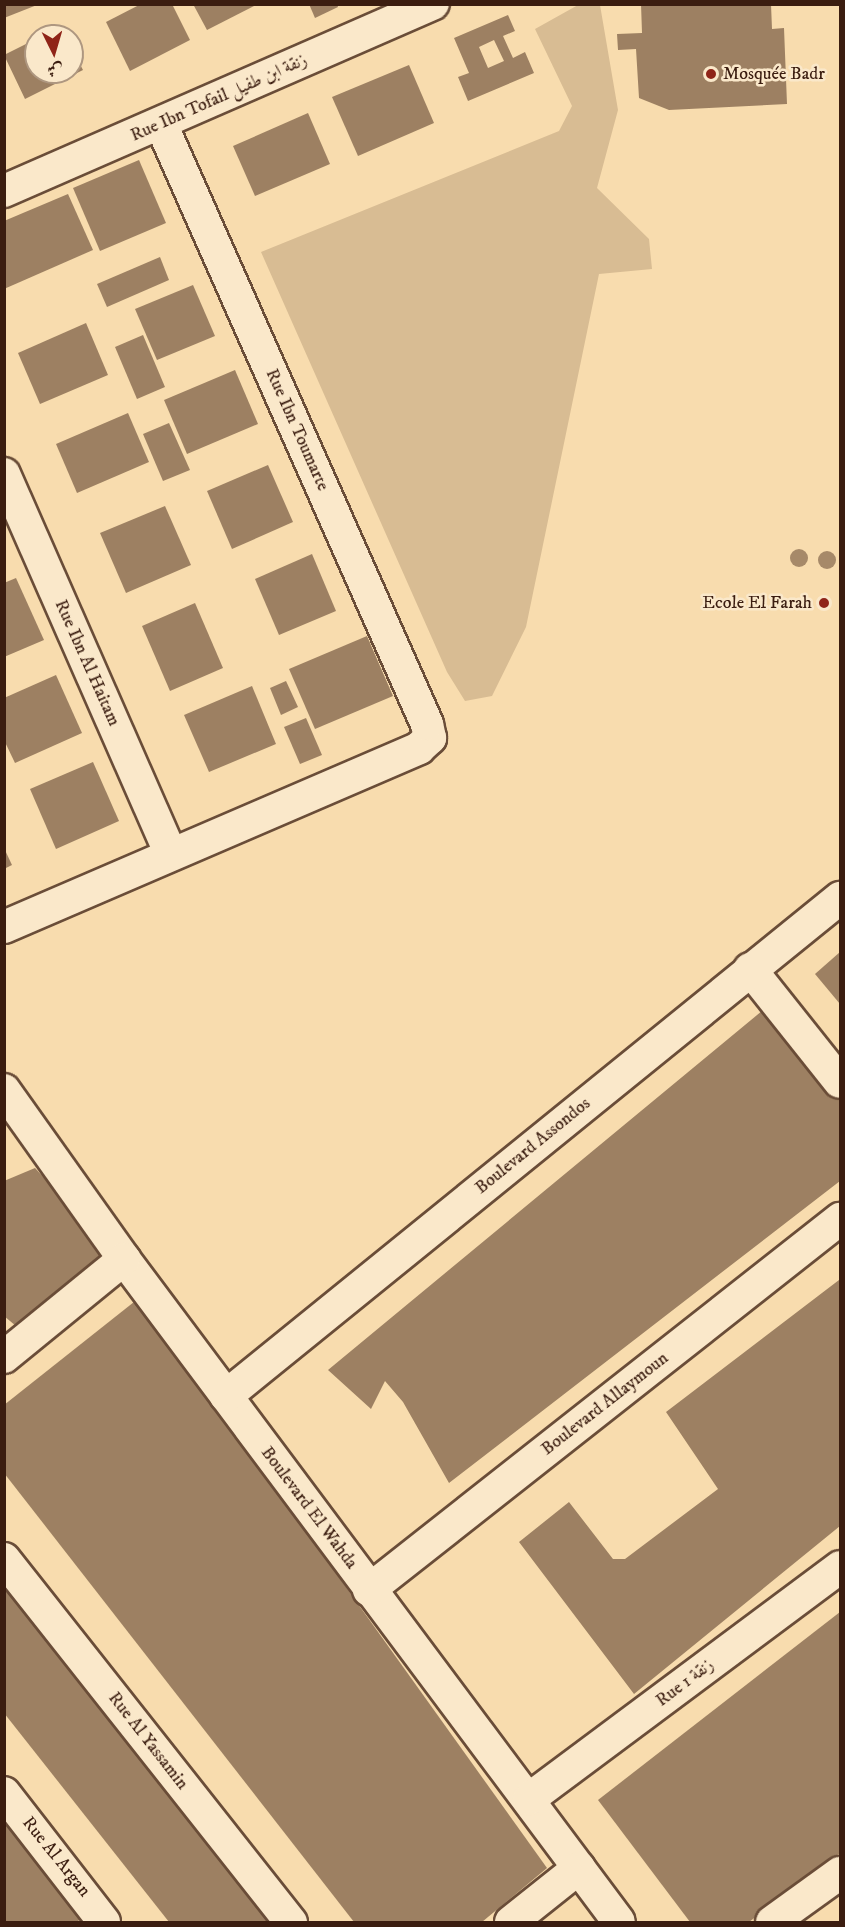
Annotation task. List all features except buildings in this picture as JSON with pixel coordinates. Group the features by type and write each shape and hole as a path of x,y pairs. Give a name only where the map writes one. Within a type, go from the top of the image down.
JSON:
{"street":[{"name":"Rue Ibn Tofail زنقة ابن طفيل","path":"4,191 434,4"},
{"name":"Rue Ibn Toumarte","path":"161,124 427,724 430,738 419,748 170,853"},
{"name":"Rue Ibn Al Haitam","path":"4,474 170,853"},
{"path":"4,927 170,853"},
{"name":"Boulevard Assondos","path":"226,1396 840,898"},
{"path":"750,969 840,1082"},
{"name":"Boulevard El Wahda","path":"4,1090 124,1259 369,1590 529,1799 619,1923"},
{"name":"Boulevard Allaymoun","path":"369,1590 836,1231"},
{"path":"4,1357 124,1259"},
{"name":"Rue Al Yassamin","path":"4,1559 291,1923"},
{"name":"Rue 1 زنقة","path":"529,1799 840,1567"},
{"name":"Rue Al Argan","path":"4,1793 104,1923"},
{"path":"512,1923 579,1868"},
{"path":"771,1923 840,1873"}],"shaded area":[{"path":"578,5 600,5 618,110 597,188 649,239 652,269 599,274 526,627 492,696 465,701 447,672 261,252 559,131 572,106 535,29"}],"place":[{"name":"Mosquée Badr","path":"711,74"},
{"name":"Ecole El Farah","path":"824,603"}]}
